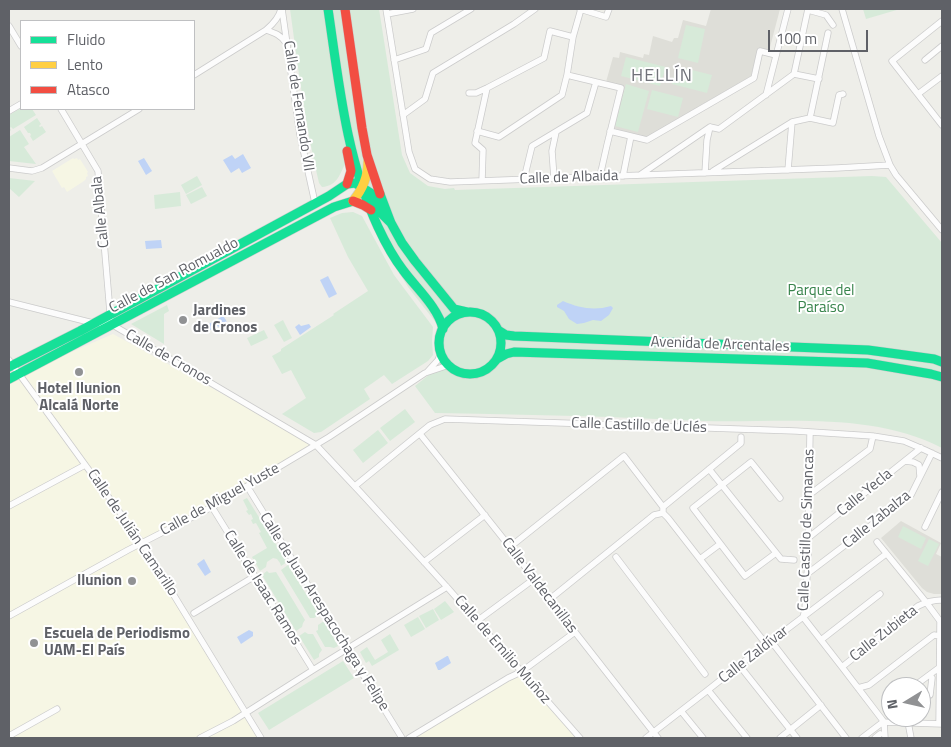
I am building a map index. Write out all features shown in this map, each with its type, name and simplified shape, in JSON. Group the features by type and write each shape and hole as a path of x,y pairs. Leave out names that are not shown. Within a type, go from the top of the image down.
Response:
{"main road":[{"path":"328,9 353,159 371,210 390,250 416,288 438,315 443,329"},
{"path":"345,9 368,166 363,187 353,201 371,210"},
{"path":"344,114 342,127 351,171 347,184 354,183 374,195 381,212 391,223"},
{"path":"367,156 391,223 415,261 454,309 472,312 488,317 498,330 501,337 501,345 497,360 487,369 474,374 461,372 449,365 441,353 440,341 446,324 455,316 467,312"},
{"name":"Calle de San Romualdo","path":"10,364 80,331 336,192 347,184"},
{"name":"Calle de San Romualdo","path":"9,379 334,206 353,201"},
{"name":"Avenida de Arcentales","path":"498,330 506,335 514,336 868,350 934,359 942,362"},
{"name":"Avenida de Arcentales","path":"497,360 506,354 514,352 858,362 942,377"}],"street":[{"path":"195,74 266,30 275,22 282,9"},
{"name":"Calle de Fernando VII","path":"282,9 300,135 315,203"},
{"path":"387,11 413,9"},
{"path":"394,60 426,49 431,33 471,9"},
{"path":"403,115 425,100 433,73 514,24 535,9"},
{"path":"477,131 499,137 562,95 580,9 606,17 609,9"},
{"path":"766,95 788,9"},
{"path":"639,175 710,127 719,129 794,74 808,9 826,15 833,25"},
{"path":"842,9 879,136 890,165 896,175 942,230"},
{"name":"Calle de Albaida","path":"387,11 409,152 415,169 430,179 450,182 890,165"},
{"path":"942,21 892,61 942,125"},
{"path":"9,26 20,44"},
{"path":"266,30 277,33 288,47"},
{"path":"469,93 476,93 487,88 544,58 550,31 573,37"},
{"path":"810,118 828,33"},
{"path":"925,60 942,46"},
{"path":"610,131 646,140 754,78 760,51 776,55"},
{"path":"794,74 819,79"},
{"path":"567,75 621,88 600,176"},
{"path":"918,94 942,76"},
{"path":"524,179 532,146 588,114 596,82"},
{"path":"482,181 483,150 474,142 487,88"},
{"path":"710,127 707,140 708,172 792,122 810,118 833,123 839,96 843,94"},
{"path":"9,111 20,105"},
{"name":"Calle Albala","path":"62,110 98,171 111,324"},
{"path":"9,168 32,171 42,168 137,110"},
{"path":"788,170 792,122"},
{"path":"554,178 552,151 556,132"},
{"path":"623,176 631,136"},
{"name":"Calle de Cronos","path":"9,302 93,323 111,324 316,445"},
{"name":"Calle de Miguel Yuste","path":"426,374 438,360 441,353"},
{"name":"Calle de Julián Camarillo","path":"10,364 142,543 261,738"},
{"name":"Calle de Miguel Yuste","path":"9,616 212,507 316,445 426,374 449,365"},
{"name":"Calle Castillo de Uclés","path":"355,486 430,425 445,420 810,432 874,436 904,441 942,458"},
{"name":"Calle Castillo de Simancas","path":"810,432 807,574 803,617 881,718"},
{"name":"Calle Valdecanillas","path":"420,434 510,546 658,738"},
{"path":"809,495 870,448 874,436"},
{"path":"550,599 654,515 663,510 741,443 741,437"},
{"name":"Calle de Emilio Muñoz","path":"316,445 447,587 580,738"},
{"name":"Calle Yecla","path":"808,538 921,448"},
{"name":"Calle Zabalza","path":"807,574 911,496 932,453"},
{"name":"Calle Castillo de Uclés","path":"510,546 624,456 663,510"},
{"path":"905,461 919,465 921,476"},
{"path":"776,553 745,576 694,508 751,462 780,498"},
{"path":"9,506 85,465"},
{"path":"709,469 781,559 794,560"},
{"name":"Calle de Juan Arespacochaga y Felipe","path":"247,486 402,738"},
{"path":"925,527 942,492"},
{"name":"Calle de Isaac Ramos","path":"212,507 313,670"},
{"path":"663,510 700,559 846,738"},
{"path":"424,562 485,515"},
{"path":"878,542 940,622 940,724"},
{"path":"700,559 720,544"},
{"name":"Calle Zaldívar","path":"646,738 768,642 886,554"},
{"path":"616,557 705,674"},
{"path":"194,613 250,579"},
{"path":"477,621 534,579"},
{"path":"200,738 246,713 447,587"},
{"path":"821,640 880,594"},
{"path":"926,602 942,600"},
{"name":"Calle Zubieta","path":"842,666 918,606 926,602"},
{"path":"409,738 508,678 522,672 575,632"},
{"path":"858,688 869,685 934,635 940,636"},
{"path":"925,677 940,664"},
{"path":"739,665 797,738"},
{"path":"931,686 932,678"},
{"path":"708,690 747,738"},
{"path":"780,738 821,705"},
{"path":"9,736 58,709"},
{"path":"681,712 703,738"},
{"path":"862,738 881,724"}],"shaded area":[{"path":"711,9 780,9 769,51 758,48 751,76 647,137 613,128 624,87 606,82 613,57 619,58 620,52 643,58 644,54 649,55 653,36 672,42 674,38 678,38 683,20 706,26"},
{"path":"73,158 80,159 88,172 88,176 84,181 67,192 64,187 62,188 52,171"},
{"path":"113,334 316,445 212,507 142,543 261,738 9,738 9,379"},
{"path":"901,521 941,543 936,554 942,557 942,594 927,592 922,588 881,538"},
{"path":"521,672 580,738 409,738"}],"green space":[{"name":"Parque del Paraíso","path":"290,9 379,9 402,155 410,173 428,186 445,189 454,188 455,190 886,177 942,243 942,448 915,436 886,428 826,421 704,421 587,416 435,413 415,386 440,366 437,324 408,287 385,250 360,199 346,162 335,182 322,187 319,183 306,118"},
{"path":"863,9 900,9 866,19"},
{"path":"686,25 705,29 698,63 678,58"},
{"path":"626,57 666,67 660,86 621,76"},
{"path":"676,66 712,75 707,93 672,84"},
{"path":"626,84 649,91 638,132 615,126"},
{"path":"652,90 683,98 678,117 647,109"},
{"path":"20,109 33,110 36,115 13,129 11,127 9,132 9,115"},
{"path":"37,118 41,124 39,126 42,126 46,132 33,141 30,133 24,127"},
{"path":"20,130 29,144 24,147 36,164 9,161 9,137"},
{"path":"197,176 202,185 186,194 181,185"},
{"path":"9,178 35,181 19,197 9,188"},
{"path":"202,187 207,196 191,204 186,195"},
{"path":"180,192 181,206 155,209 154,195"},
{"path":"353,212 362,216 394,275 433,327 433,355 428,361 392,384 384,375 364,389 370,399 321,432 314,433 282,414 306,398 291,370 282,374 272,356 368,291 348,257 330,218 342,213"},
{"path":"167,305 169,311 164,314 164,344 131,324"},
{"path":"283,320 292,338 284,342 274,325"},
{"path":"264,330 268,338 251,346 247,338"},
{"path":"405,409 415,422 390,441 380,428"},
{"path":"378,430 388,443 363,463 353,450"},
{"path":"247,498 287,562 281,566 277,559 273,558 260,571 252,557 267,548 256,523 253,524 251,520 253,519 251,514 249,515 246,511 248,510 243,500"},
{"path":"903,526 926,538 921,549 898,537"},
{"path":"929,539 939,544 928,566 918,561"},
{"path":"288,565 319,615 314,618 310,618 281,570"},
{"path":"267,571 269,573 276,572 305,620 302,627 296,631 262,575"},
{"path":"445,601 454,612 441,620 434,609"},
{"path":"433,609 439,620 426,628 419,616"},
{"path":"418,617 425,629 411,637 404,625"},
{"path":"324,621 338,646 334,648 325,647 316,631 318,630 318,625"},
{"path":"305,632 313,634 322,650 319,657 314,660 299,636"},
{"path":"390,634 399,650 372,666 369,661 366,663 360,652 367,647 375,660 388,652 381,640"},
{"path":"343,661 354,678 269,730 258,713"}],"water":[{"path":"243,154 251,168 242,173 239,168 231,173 223,160 232,155 235,159"},
{"path":"144,158 152,171 146,175 138,161"},
{"path":"161,240 162,248 146,249 145,241"},
{"path":"328,276 337,294 329,298 320,280"},
{"path":"563,301 587,308 611,306 613,308 609,315 601,321 593,320 577,324 557,307"},
{"path":"223,316 227,324 210,330 207,325"},
{"path":"299,324 301,326 309,324 311,327 300,335 295,327"},
{"path":"204,559 211,572 205,576 197,564"},
{"path":"249,630 253,632 253,636 241,644 237,637"},
{"path":"447,656 451,663 438,670 435,663"}],"traffic: fast":[{"path":"328,9 345,120 358,174 367,201 386,244 403,270 432,305 443,329"},
{"path":"347,184 355,183 374,195 381,213 391,223"},
{"path":"9,367 80,331 329,196 347,184"},
{"path":"380,194 391,223 415,261 454,309 467,312"},
{"path":"9,379 334,207 353,201"},
{"path":"470,312 482,314 492,321 499,331 501,343 499,355 492,365 482,372 470,374 458,372 448,365 441,355 439,343 441,331 448,321 458,314 470,312"},
{"path":"498,330 506,335 514,336 868,350 934,359 942,362"},
{"path":"497,359 514,352 867,363 942,377"}],"traffic: slow":[{"path":"353,201 360,192 364,182 368,161"}],"traffic: jam":[{"path":"345,9 367,155 380,194"},
{"path":"347,151 351,171 347,184"},
{"path":"353,201 371,210"}],"place":[{"name":"Jardines de Cronos","path":"183,320"},
{"name":"Hotel Ilunion Alcalá Norte","path":"79,372"},
{"name":"Ilunion","path":"132,581"},
{"name":"Escuela de Periodismo UAM-El País","path":"34,643"}],"district":[{"name":"HELLÍN","path":"662,77"}]}
